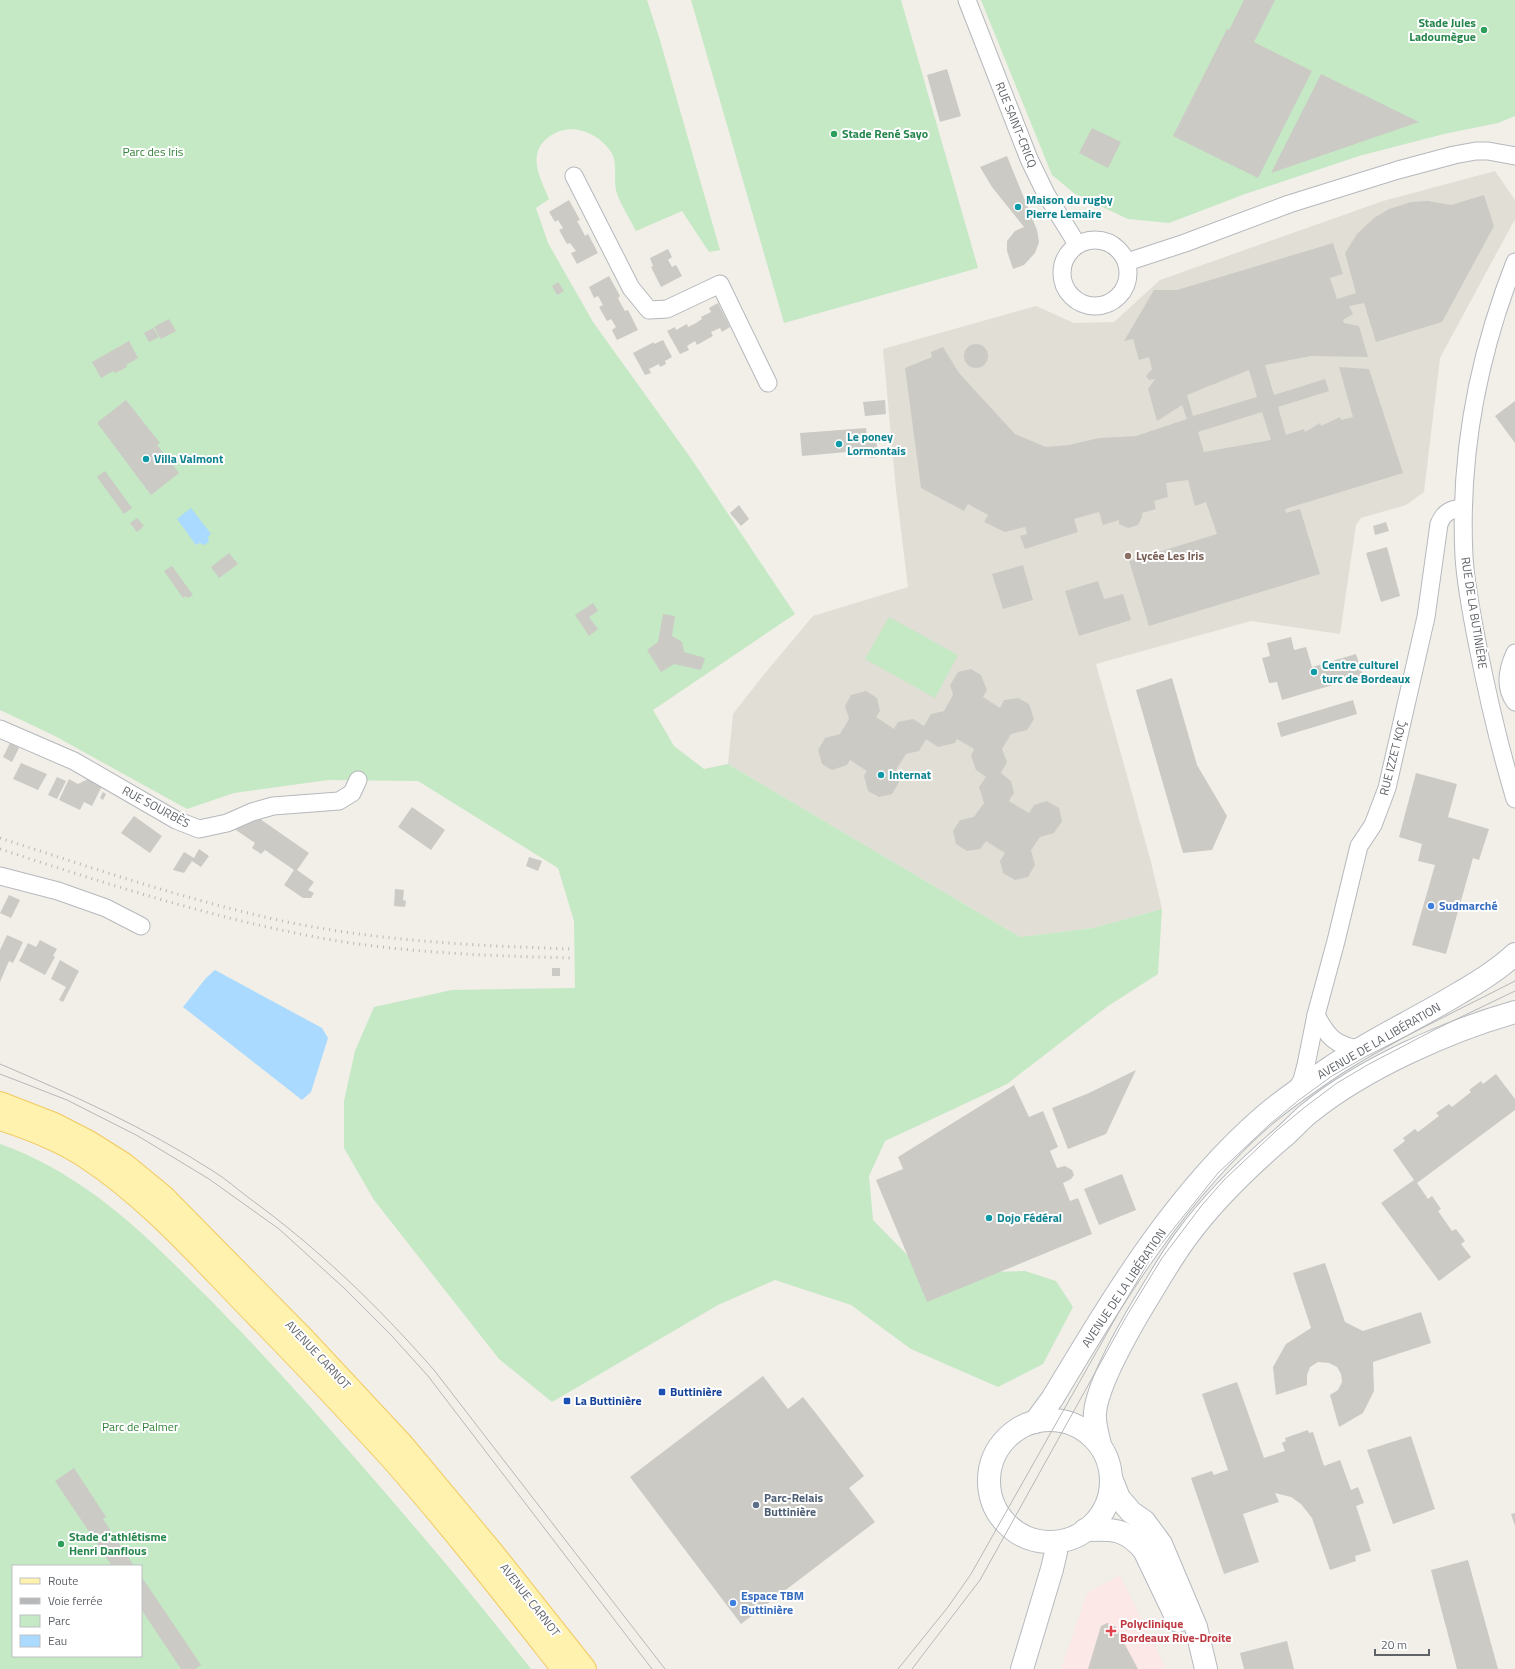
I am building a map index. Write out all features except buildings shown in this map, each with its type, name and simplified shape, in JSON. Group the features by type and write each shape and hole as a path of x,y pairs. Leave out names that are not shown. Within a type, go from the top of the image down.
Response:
{"main road":[{"name":"AVENUE CARNOT","path":"0,1103 54,1124 90,1142 124,1164 163,1196 304,1339 402,1444 493,1553 585,1669"},
{"name":"AVENUE CARNOT","path":"0,1119 49,1138 82,1155 114,1177 153,1210 292,1352 392,1460 481,1566 563,1669"}],"street":[{"name":"RUE SAINT-CRICQ","path":"967,0 1029,159 1046,194 1077,244"},
{"path":"1127,262 1185,243 1289,204 1398,170 1454,155 1476,151 1488,151 1515,156"},
{"path":"574,176 631,288 649,310 667,309 720,284 768,383"},
{"path":"1096,239 1106,241 1115,246 1122,253 1127,262 1127,283 1122,292 1116,299 1099,306 1081,302 1073,297 1067,290 1063,281 1062,271 1067,256 1077,244 1086,240 1096,239"},
{"name":"RUE DE LA BUTINIÈRE","path":"1515,262 1490,333 1477,388 1468,440 1463,508 1464,559 1470,606 1486,688 1503,758 1515,799"},
{"name":"RUE IZZET KOÇ","path":"1295,1092 1302,1080 1306,1065 1316,1015 1359,846 1373,825 1387,788 1426,617 1439,524 1442,516 1447,512 1453,509 1463,508"},
{"path":"1515,653 1509,667 1508,683 1515,702"},
{"name":"RUE SOURBÈS","path":"0,729 74,761 176,820 199,829 227,823 252,812 273,806 339,801 352,793 358,780"},
{"path":"0,876 58,890 106,908 140,926"},
{"name":"AVENUE DE LA LIBÉRATION","path":"1035,1422 1052,1399 1147,1248 1188,1194 1235,1144 1265,1116 1295,1092 1360,1049 1476,983 1515,954"},
{"name":"AVENUE DE LA LIBÉRATION","path":"1100,1445 1095,1415 1096,1406 1103,1386 1134,1322 1169,1262 1187,1237 1230,1185 1310,1113 1342,1090 1401,1057 1441,1038 1494,1018 1515,1012"},
{"path":"1316,1015 1325,1032 1331,1039 1339,1044 1360,1049"},
{"path":"1112,1478 1109,1498 1100,1516 1076,1536 1056,1542 1032,1538 1020,1534 1009,1525 997,1510 992,1499 989,1484 989,1470 994,1456 1001,1444 1021,1427 1035,1422 1057,1421 1071,1424 1088,1433 1100,1445 1108,1460 1119,1498 1131,1512 1144,1521 1161,1544 1196,1627 1206,1669"},
{"path":"1085,1530 1112,1530 1128,1534 1144,1550 1184,1632 1206,1669"},
{"path":"1022,1669 1052,1569 1056,1552 1056,1542"}],"shaded area":[{"name":"Lycée Les Iris","path":"1495,171 1515,200 1515,219 1440,358 1424,492 1406,505 1361,518 1356,525 1340,634 1251,621 1096,664 1151,862 1162,909 1093,928 1020,937 728,764 733,714 813,616 908,587 896,490 883,349 1036,306 1074,323 1114,322 1160,280 1383,201"},
{"name":"Polyclinique Bordeaux Rive-Droite","path":"1120,1575 1166,1669 1061,1669 1087,1593"}],"green space":[{"name":"Parc des Iris","path":"0,0 647,0 720,250 709,252 682,211 636,231 617,194 615,185 615,164 612,154 597,137 582,130 574,129 558,132 548,138 540,147 536,160 537,166 549,199 536,208 548,243 593,322 690,457 795,614 653,710 674,746 704,769 728,764 1020,937 1093,928 1162,909 1158,974 1108,1006 1007,1084 885,1141 869,1176 873,1220 926,1274 1025,1271 1056,1281 1073,1307 1043,1364 998,1387 911,1349 851,1305 775,1280 718,1305 552,1402 499,1359 374,1200 344,1148 344,1101 355,1051 374,1007 452,990 575,988 574,921 558,868 418,781 328,780 234,793 187,809 53,735 0,710"},
{"name":"Stade René Sayo","path":"691,0 901,0 978,268 784,323"},
{"path":"981,0 1515,0 1515,116 1498,123 1444,134 1359,156 1245,194 1169,223 1128,219 1075,194 1052,175"},
{"path":"889,617 958,655 935,698 865,659"},
{"name":"Parc de Palmer","path":"0,1144 28,1155 80,1184 127,1220 171,1261 249,1340 333,1433 448,1567 531,1669 0,1669"}],"water":[{"path":"191,508 211,534 208,537 209,541 205,545 199,543 196,545 177,519"},
{"path":"215,970 322,1028 328,1038 311,1092 302,1100 183,1007 206,978"}],"tram line":[{"path":"898,1669 948,1607 971,1574 1154,1253 1218,1173 1270,1124 1299,1100 1332,1076 1365,1057 1515,981"},
{"path":"912,1669 980,1580 1126,1317 1162,1258 1202,1205 1224,1180 1276,1131 1337,1083 1369,1064 1436,1029 1515,991"},
{"path":"0,1064 109,1113 188,1155 213,1171 275,1217 323,1258 369,1300 434,1370 665,1669"},
{"path":"0,1074 67,1100 138,1136 209,1179 279,1229 344,1288 391,1335 428,1376 652,1669"}],"railway":[{"path":"0,838 107,873 251,914 287,922 358,934 429,942 573,949"},
{"path":"0,849 162,900 285,931 326,939 418,951 573,958"}],"place":[{"name":"Stade Jules Ladoumègue","path":"1484,30"},
{"name":"Stade René Sayo","path":"834,134"},
{"name":"Maison du rugby Pierre Lemaire","path":"1018,207"},
{"name":"Le poney Lormontais","path":"839,444"},
{"name":"Villa Valmont","path":"146,459"},
{"name":"Lycée Les Iris","path":"1128,556"},
{"name":"Centre culturel turc de Bordeaux","path":"1314,672"},
{"name":"Internat","path":"881,775"},
{"name":"Sudmarché","path":"1431,906"},
{"name":"Dojo Fédéral","path":"989,1218"},
{"name":"Buttinière","path":"662,1392"},
{"name":"La Buttinière","path":"567,1401"},
{"name":"Parc-Relais Buttinière","path":"756,1505"},
{"name":"Stade d'athlétisme Henri Danflous","path":"61,1544"},
{"name":"Espace TBM Buttinière","path":"733,1603"},
{"name":"Polyclinique Bordeaux Rive-Droite","path":"1111,1631"}]}
